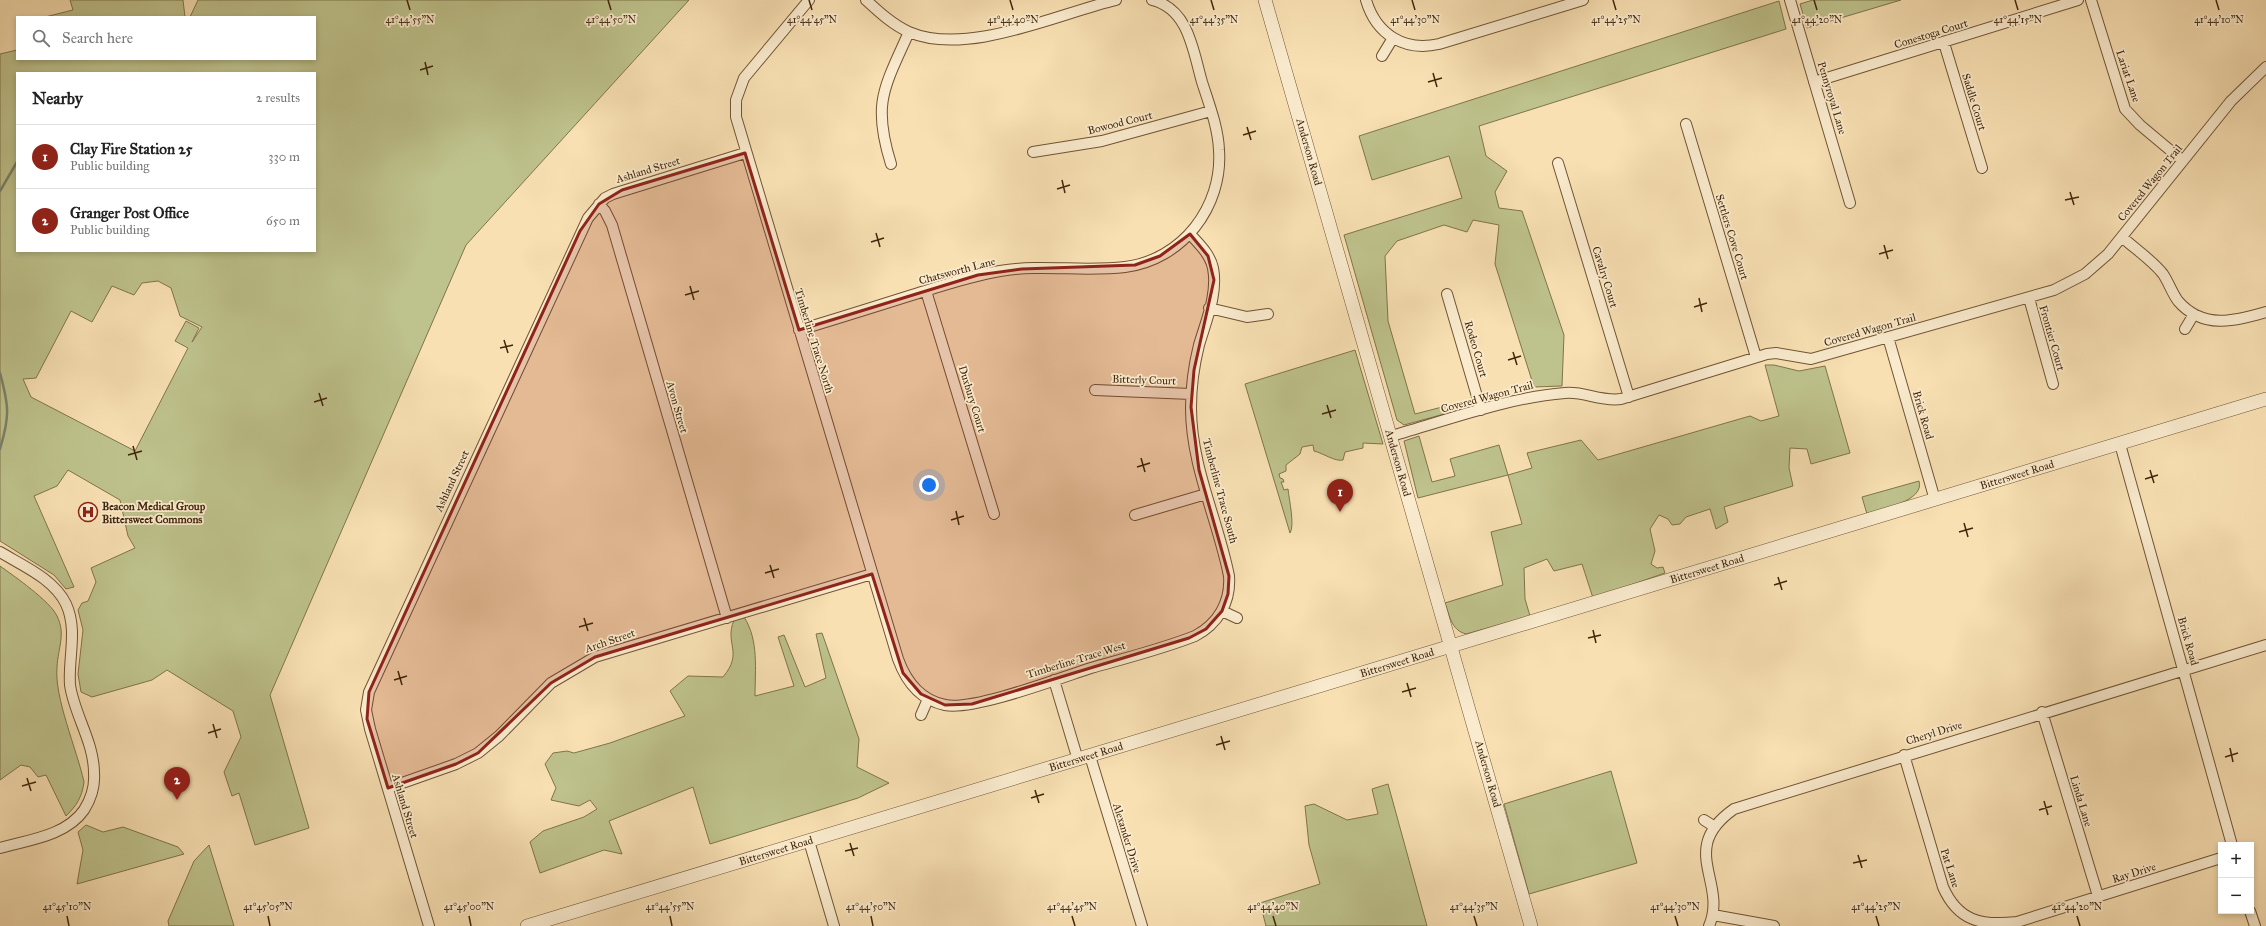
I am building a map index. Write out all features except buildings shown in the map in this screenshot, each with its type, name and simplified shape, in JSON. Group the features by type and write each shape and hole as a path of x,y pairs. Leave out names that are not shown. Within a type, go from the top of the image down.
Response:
{"street":[{"name":"Timberline Trace North","path":"809,0 741,83 735,110 745,153 903,673 913,687 928,699"},
{"path":"866,0 888,19 909,32 938,40 971,40 1116,0"},
{"path":"1152,0 1163,2 1173,11 1185,26 1211,111 1219,151 1217,182 1210,205 1190,234"},
{"name":"Anderson Road","path":"1266,0 1531,926"},
{"path":"1366,0 1375,22 1391,37 1409,45 1434,46 1583,0"},
{"name":"Pennyroyal Lane","path":"1790,0 1850,203"},
{"name":"Conestoga Court","path":"1814,82 1944,43 2078,0"},
{"name":"Lariat Lane","path":"2091,0 2125,109 2140,125 2183,161"},
{"path":"891,164 881,124 882,103 887,80 909,32"},
{"path":"1382,56 1391,37"},
{"name":"Saddle Court","path":"1944,43 1982,168"},
{"name":"Covered Wagon Trail","path":"1391,436 1524,398 1567,393 1584,394 1607,400 1629,397 1756,357 1776,353 1811,359 2054,290 2085,274 2108,254 2231,101 2266,67"},
{"name":"Bowood Court","path":"1033,152 1102,141 1211,111"},
{"name":"Settlers Cove Court","path":"1686,124 1756,357"},
{"name":"Ashland Street","path":"429,926 367,719 366,700 369,692 580,231 605,198 622,190 745,153"},
{"name":"Cavalry Court","path":"1558,163 1629,397"},
{"name":"Avon Street","path":"599,204 605,211 612,225 727,618"},
{"name":"Chatsworth Lane","path":"799,330 978,275 1001,271 1036,268 1116,268 1135,265 1166,252 1190,234"},
{"name":"Timberline Trace South","path":"1190,234 1205,250 1213,268 1214,287 1197,355 1191,394 1192,434 1199,470 1229,576 1228,594 1222,611"},
{"path":"2122,237 2157,267 2178,300 2194,314 2210,320 2225,322 2266,312"},
{"name":"Duxbury Court","path":"926,291 994,514"},
{"name":"Rodeo Court","path":"1447,294 1481,410"},
{"name":"Frontier Court","path":"2029,298 2053,384"},
{"path":"1209,308 1247,317 1268,314"},
{"path":"2185,329 2194,314"},
{"name":"Brick Road","path":"1888,337 1935,500"},
{"name":"Bitterly Court","path":"1096,390 1191,394"},
{"name":"Bittersweet Road","path":"527,926 2266,399"},
{"name":"Brick Road","path":"2120,444 2231,842"},
{"path":"1135,514 1206,494"},
{"path":"0,552 55,588 66,604 71,621 72,636 69,662 71,687 94,771 92,792 86,806 76,819 58,831 0,848"},
{"name":"Arch Street","path":"388,788 456,764 478,752 499,736 551,683 583,662 631,646 872,574"},
{"path":"1222,611 1237,618"},
{"name":"Timberline Trace West","path":"928,699 945,705 964,706 1054,680 1196,636 1214,622 1222,611"},
{"name":"Cheryl Drive","path":"1709,926 1713,915 1712,891 1705,861 1708,842 1715,827 1726,815 1743,804 2266,645"},
{"name":"Alexander Drive","path":"1054,680 1084,758 1142,926"},
{"path":"921,715 928,699"},
{"name":"Linda Lane","path":"2042,712 2098,896"},
{"name":"Pat Lane","path":"1904,755 1942,887 1947,897 1959,911 1979,922 1998,925 2017,922 2054,910"},
{"path":"1704,820 1715,827"},
{"path":"809,841 834,926"},
{"name":"Ray Drive","path":"2054,910 2218,859"},
{"path":"2251,914 2255,926"},
{"path":"1713,915 1774,926"}],"highlighted area":[{"path":"745,153 799,330 978,275 1022,269 1135,265 1160,256 1190,234 1208,256 1214,280 1194,370 1191,407 1199,470 1229,576 1228,594 1222,611 1206,629 1189,638 972,704 945,705 921,694 903,673 872,574 595,657 551,683 478,753 456,764 388,788 367,719 369,692 580,231 599,204 622,190"}],"green space":[{"path":"70,0 183,0 185,16 49,16 73,10"},
{"path":"198,0 689,0 466,245 270,695 309,828 255,845 239,793 232,796 224,772 241,737 233,711 167,670 152,680 92,697 81,692 78,674 83,630 78,610 82,603 88,601 96,582 91,568 135,548 128,536 120,500 68,470 57,486 34,496 74,587 66,589 54,575 0,541 0,54 16,50 16,60 316,60 316,16 190,16","holes":["158,281 171,288 180,316 202,327 192,342 199,328 186,321 175,341 188,348 135,451 31,397 23,379 36,378 71,311 92,322 112,286 134,295 142,283"]},
{"path":"1813,0 1901,0 1807,28 1800,4"},
{"path":"1779,1 1786,29 1479,126 1486,156 1507,171 1495,192 1499,208 1522,211 1564,335 1562,386 1534,387 1495,264 1499,225 1473,220 1467,232 1444,225 1397,241 1385,256 1388,321 1415,414 1446,406 1448,413 1404,425 1397,420 1344,235 1462,198 1449,156 1372,180 1359,136"},
{"path":"1355,350 1383,444 1363,443 1363,448 1345,452 1343,460 1333,459 1314,451 1313,445 1302,447 1300,454 1286,465 1286,471 1279,474 1280,478 1283,479 1284,482 1281,482 1284,490 1288,489 1292,519 1290,533 1245,384"},
{"path":"1765,365 1774,365 1799,371 1825,366 1850,453 1811,464 1807,449 1790,448 1789,468 1793,486 1724,507 1728,522 1716,529 1710,509 1686,517 1680,524 1672,525 1668,519 1659,515 1650,529 1655,551 1651,564 1657,568 1663,567 1665,573 1593,598 1582,564 1554,571 1547,559 1524,568 1525,599 1530,616 1466,634 1454,626 1445,603 1503,585 1491,532 1522,524 1508,475 1532,468 1527,453 1581,440 1598,460 1750,416 1761,421 1779,416"},
{"path":"1419,436 1432,482 1455,476 1450,459 1499,445 1508,475 1418,498 1404,441"},
{"path":"1919,481 1919,488 1916,494 1909,499 1892,507 1867,514 1862,497"},
{"path":"0,566 47,603 57,616 60,623 61,641 57,667 59,693 84,782 82,792 78,800 66,816 46,775 38,777 30,767 21,765 0,780"},
{"path":"744,617 749,626 754,645 755,696 794,686 778,637 784,635 805,687 826,678 816,634 822,633 859,739 857,767 889,783 858,798 710,844 693,787 609,821 622,854 604,850 540,873 530,842 543,831 584,817 597,809 590,800 579,806 551,800 556,788 545,764 553,753 567,751 574,753 610,743 685,716 670,691 688,676 723,677 732,661 733,654 731,636 734,620"},
{"path":"1611,771 1637,863 1529,894 1504,804"},
{"path":"1388,784 1427,926 1266,926 1260,903 1320,884 1309,845 1305,806 1314,804 1347,820 1378,814 1372,789"},
{"path":"86,825 103,832 123,827 178,847 184,854 77,884 83,850 78,832"},
{"path":"209,845 234,926 169,926 168,921 194,861"}],"waterway":[{"path":"0,191 16,164"},
{"path":"0,373 7,403 7,419 0,449"}],"place":[{"name":"Beacon Medical Group Bittersweet Commons","path":"88,512"},
{"name":"Clay Fire Station 25","path":"1340,512"},
{"name":"Granger Post Office","path":"177,800"}]}
